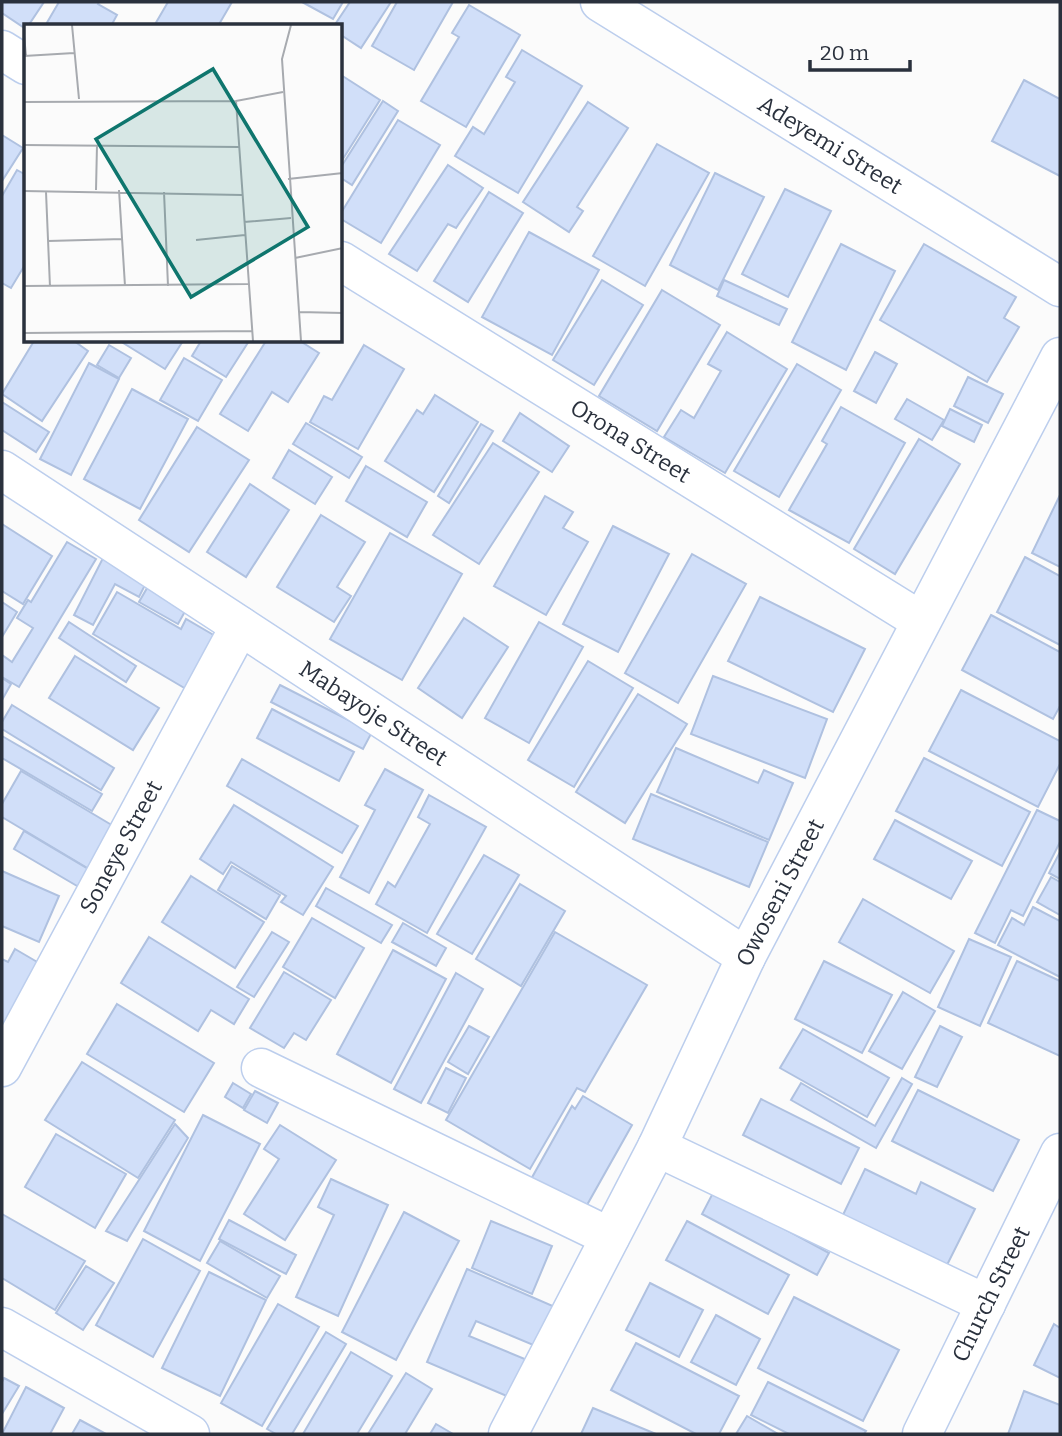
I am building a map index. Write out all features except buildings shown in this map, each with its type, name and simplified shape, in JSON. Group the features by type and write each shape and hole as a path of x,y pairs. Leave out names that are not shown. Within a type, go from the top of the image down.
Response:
{"street":[{"name":"Adeyemi Street","path":"600,2 1060,287"},
{"path":"2,50 24,64"},
{"name":"Orona Street","path":"343,262 921,621"},
{"name":"Owoseni Street","path":"508,1434 657,1147 746,957 1060,357"},
{"name":"Mabayoje Street","path":"2,470 746,957"},
{"name":"Soneye Street","path":"2,1067 240,626"},
{"path":"261,1068 610,1237"},
{"path":"657,1147 986,1304"},
{"name":"Church Street","path":"922,1434 1060,1153"},
{"path":"2,1327 191,1434"}]}
